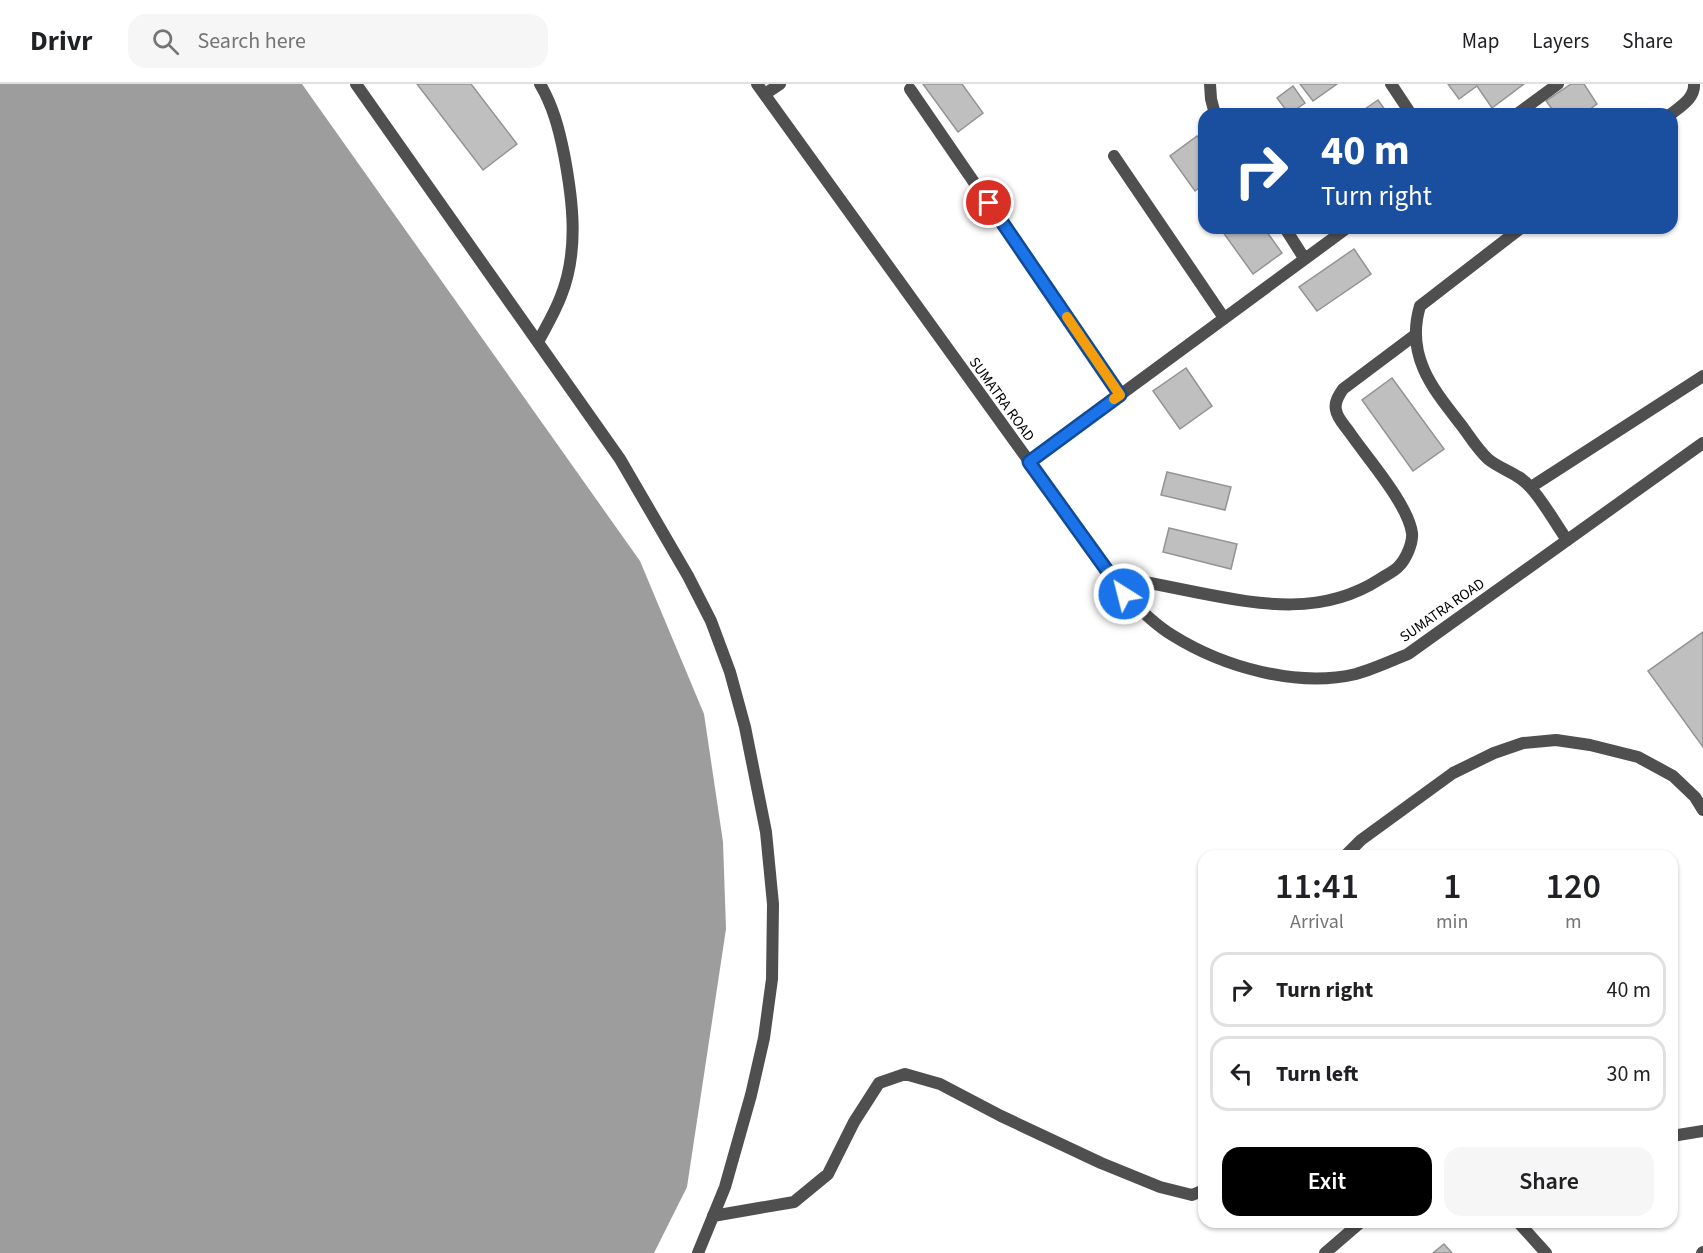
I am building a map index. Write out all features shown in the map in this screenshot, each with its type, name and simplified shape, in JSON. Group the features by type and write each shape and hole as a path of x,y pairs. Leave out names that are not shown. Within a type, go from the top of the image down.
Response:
{"street":[{"path":"356,84 620,459 688,576 711,621 730,672 745,727 766,832 773,904 772,979 764,1038 751,1095 725,1187 698,1253"},
{"path":"538,342 561,296 572,246 573,211 559,129 549,98 540,84"},
{"name":"SUMATRA ROAD","path":"757,84 1124,594 1148,618 1172,635 1202,651 1263,673 1290,677 1322,678 1355,674 1381,666 1408,654 1703,443"},
{"path":"765,94 780,84"},
{"path":"1210,84 1213,108"},
{"path":"1391,84 1407,108"},
{"path":"1524,108 1558,84"},
{"path":"1678,109 1686,103 1695,90 1694,84"},
{"path":"910,89 1120,395"},
{"path":"1114,156 1224,318"},
{"path":"1289,234 1304,258"},
{"path":"1029,462 1338,234"},
{"path":"1513,234 1420,306 1415,335 1419,356 1433,390 1486,458 1520,477 1531,487 1567,540"},
{"path":"1110,575 1246,602 1286,606 1340,598 1363,590 1399,566 1409,548 1412,535 1409,521 1399,501 1340,420 1336,409 1337,396 1343,389 1415,335"},
{"path":"1531,487 1703,376"},
{"path":"1351,850 1361,840 1453,773 1494,753 1523,743 1556,740 1590,745 1638,757 1673,776 1695,797 1703,810"},
{"path":"713,1216 794,1202 828,1174 854,1122 879,1083 904,1074 940,1084 1001,1116 1101,1163 1160,1187 1192,1195 1198,1192"},
{"path":"1678,1135 1703,1131"},
{"path":"1325,1253 1354,1228"},
{"path":"1523,1228 1546,1253"}],"shaded area":[{"path":"0,84 302,84 640,561 704,714 723,842 726,929 687,1187 654,1253 0,1253"}],"building":[{"path":"417,84 471,84 517,144 483,170"},
{"path":"923,84 962,84 983,113 958,132"},
{"path":"1300,84 1337,84 1313,101"},
{"path":"1448,84 1524,84 1492,108 1477,86 1459,99"},
{"path":"1571,84 1584,84 1597,104 1591,108 1551,108 1546,101"},
{"path":"1293,86 1305,103 1298,108 1284,108 1277,98"},
{"path":"1378,100 1384,108 1366,108"},
{"path":"1197,136 1198,189 1195,191 1170,156"},
{"path":"1224,234 1268,234 1282,253 1253,274"},
{"path":"1354,249 1371,274 1317,311 1299,287"},
{"path":"1186,368 1212,406 1180,429 1153,391"},
{"path":"1392,378 1444,449 1413,471 1362,400"},
{"path":"1167,472 1231,487 1225,510 1161,495"},
{"path":"1169,528 1237,544 1231,569 1163,552"},
{"path":"1703,632 1703,747 1648,671"},
{"path":"1444,1244 1452,1253 1433,1253"}],"slow traffic":[{"path":"1067,317 1120,395 1114,399"}],"route":[{"path":"989,203 1120,395 1029,462 1124,594"}]}
